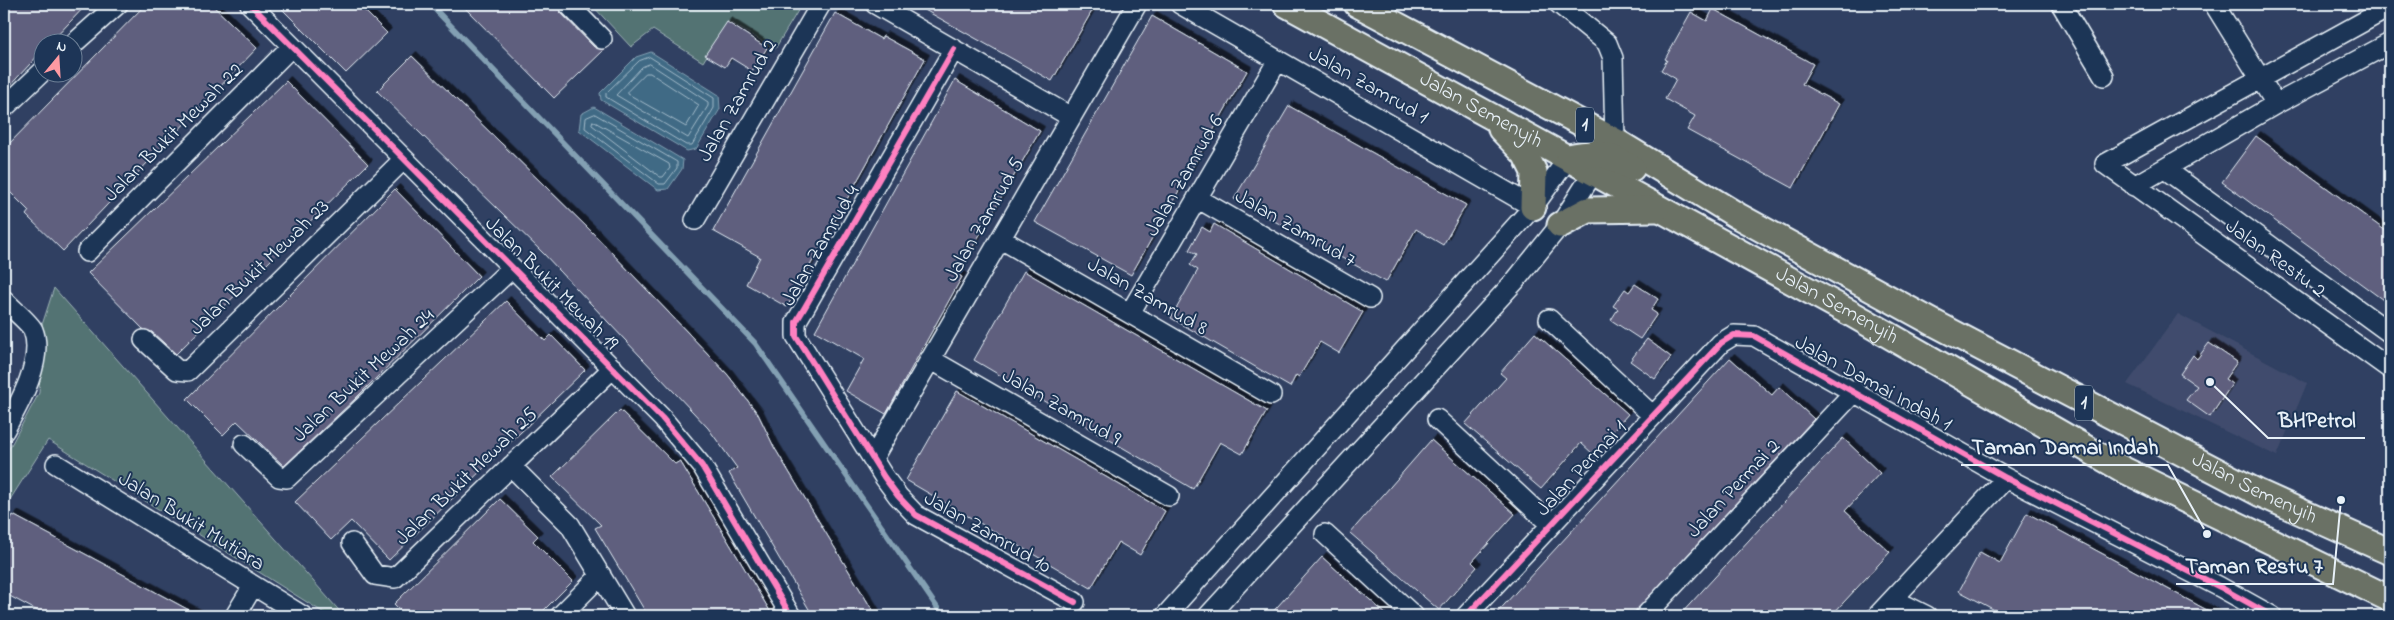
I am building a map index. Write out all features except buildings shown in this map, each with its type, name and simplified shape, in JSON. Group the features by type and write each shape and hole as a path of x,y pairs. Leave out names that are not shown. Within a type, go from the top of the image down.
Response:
{"main road":[{"name":"Jalan Semenyih","path":"1286,4 1480,110 1583,161 1659,209 1852,314 2124,470 2390,599"},
{"name":"Jalan Semenyih","path":"1357,4 1385,10 1428,42 1615,140 1738,216 1942,328 2259,493 2390,552"},
{"path":"1428,42 1465,76 1552,122 1572,136 1583,161 1597,152 1610,155 1679,194 1738,216"},
{"path":"1480,110 1525,154 1534,172 1533,207"},
{"path":"1560,225 1588,210 1659,209"}],"street":[{"path":"82,36 118,4"},
{"name":"Jalan Bukit Mewah 19","path":"250,4 662,418 702,466 791,616"},
{"path":"568,4 602,39"},
{"name":"Jalan Zamrud 2","path":"695,220 821,4"},
{"path":"875,4 1071,117"},
{"name":"Jalan Zamrud 5","path":"873,458 1137,4"},
{"name":"Jalan Zamrud 1","path":"1180,4 1533,207"},
{"path":"1559,4 1607,43 1613,58 1615,140"},
{"path":"2061,4 2104,76"},
{"path":"2214,4 2276,104"},
{"path":"2260,78 2386,10"},
{"name":"Jalan Bukit Mewah 22","path":"87,252 292,46"},
{"path":"2134,186 2276,104 2388,48"},
{"name":"Jalan Zamrud 4","path":"873,458 796,336 796,322 954,49"},
{"name":"Jalan Zamrud 6","path":"1130,313 1278,60"},
{"name":"Jalan Restu 2","path":"2260,78 2104,164 2390,369"},
{"path":"4,108 32,81"},
{"name":"Jalan Bukit Mewah 23","path":"144,340 177,370 188,371 404,159"},
{"path":"1165,616 1533,207 1583,161"},
{"path":"1208,616 1515,281 1560,225 1583,161"},
{"name":"Jalan Restu 2","path":"2165,169 2390,333"},
{"name":"Jalan Zamrud 7","path":"1198,198 1370,298"},
{"name":"Jalan Zamrud 8","path":"1001,238 1272,395"},
{"name":"Jalan Bukit Mewah 24","path":"244,444 279,477 287,478 512,268"},
{"path":"4,300 33,330 35,350 28,387 4,431"},
{"path":"1549,320 1653,416"},
{"name":"Jalan Damai Indah 1","path":"1721,343 1734,335 1754,336 1855,391 2006,478 2220,587 2272,616"},
{"name":"Jalan Permai 1","path":"1466,616 1721,343"},
{"name":"Jalan Zamrud 9","path":"930,359 1169,496"},
{"name":"Jalan Bukit Mewah 25","path":"352,543 375,575 395,578 613,368"},
{"name":"Jalan Permai 2","path":"1645,616 1855,391"},
{"path":"1437,419 1551,525"},
{"name":"Jalan Zamrud 10","path":"873,458 898,496 916,515 1075,602"},
{"name":"Jalan Bukit Mutiara","path":"56,464 303,616"},
{"path":"511,466 570,525 625,616"},
{"path":"1877,616 2006,478"},
{"path":"1325,534 1414,616"},
{"path":"560,616 601,575"},
{"path":"235,616 253,586"},
{"path":"1893,599 1927,616"}],"shaded area":[{"path":"2178,314 2307,383 2277,456 2127,384"}],"green space":[{"path":"591,4 802,4 775,49 728,21 703,62 653,30 631,47"},
{"path":"54,288 344,616 329,616 48,440 4,509 4,458 39,393 42,325"}],"water":[{"path":"651,52 719,95 720,109 696,149 687,151 601,100 600,93 636,57"},
{"path":"594,107 683,160 682,169 668,189 658,190 579,130 581,114"}],"waterway":[{"path":"430,4 755,343 943,616"}],"cycle path":[{"path":"250,4 662,418 702,466 791,616"},
{"path":"954,49 796,322 796,336 884,477 898,496 916,515 1075,602"},
{"path":"1466,616 1721,343 1734,335 1754,336 2006,478 2220,587 2272,616"}],"place":[{"name":"BHPetrol","path":"2210,382"},
{"name":"Taman Restu 7","path":"2341,500"},
{"name":"Taman Damai Indah","path":"2207,534"}]}
